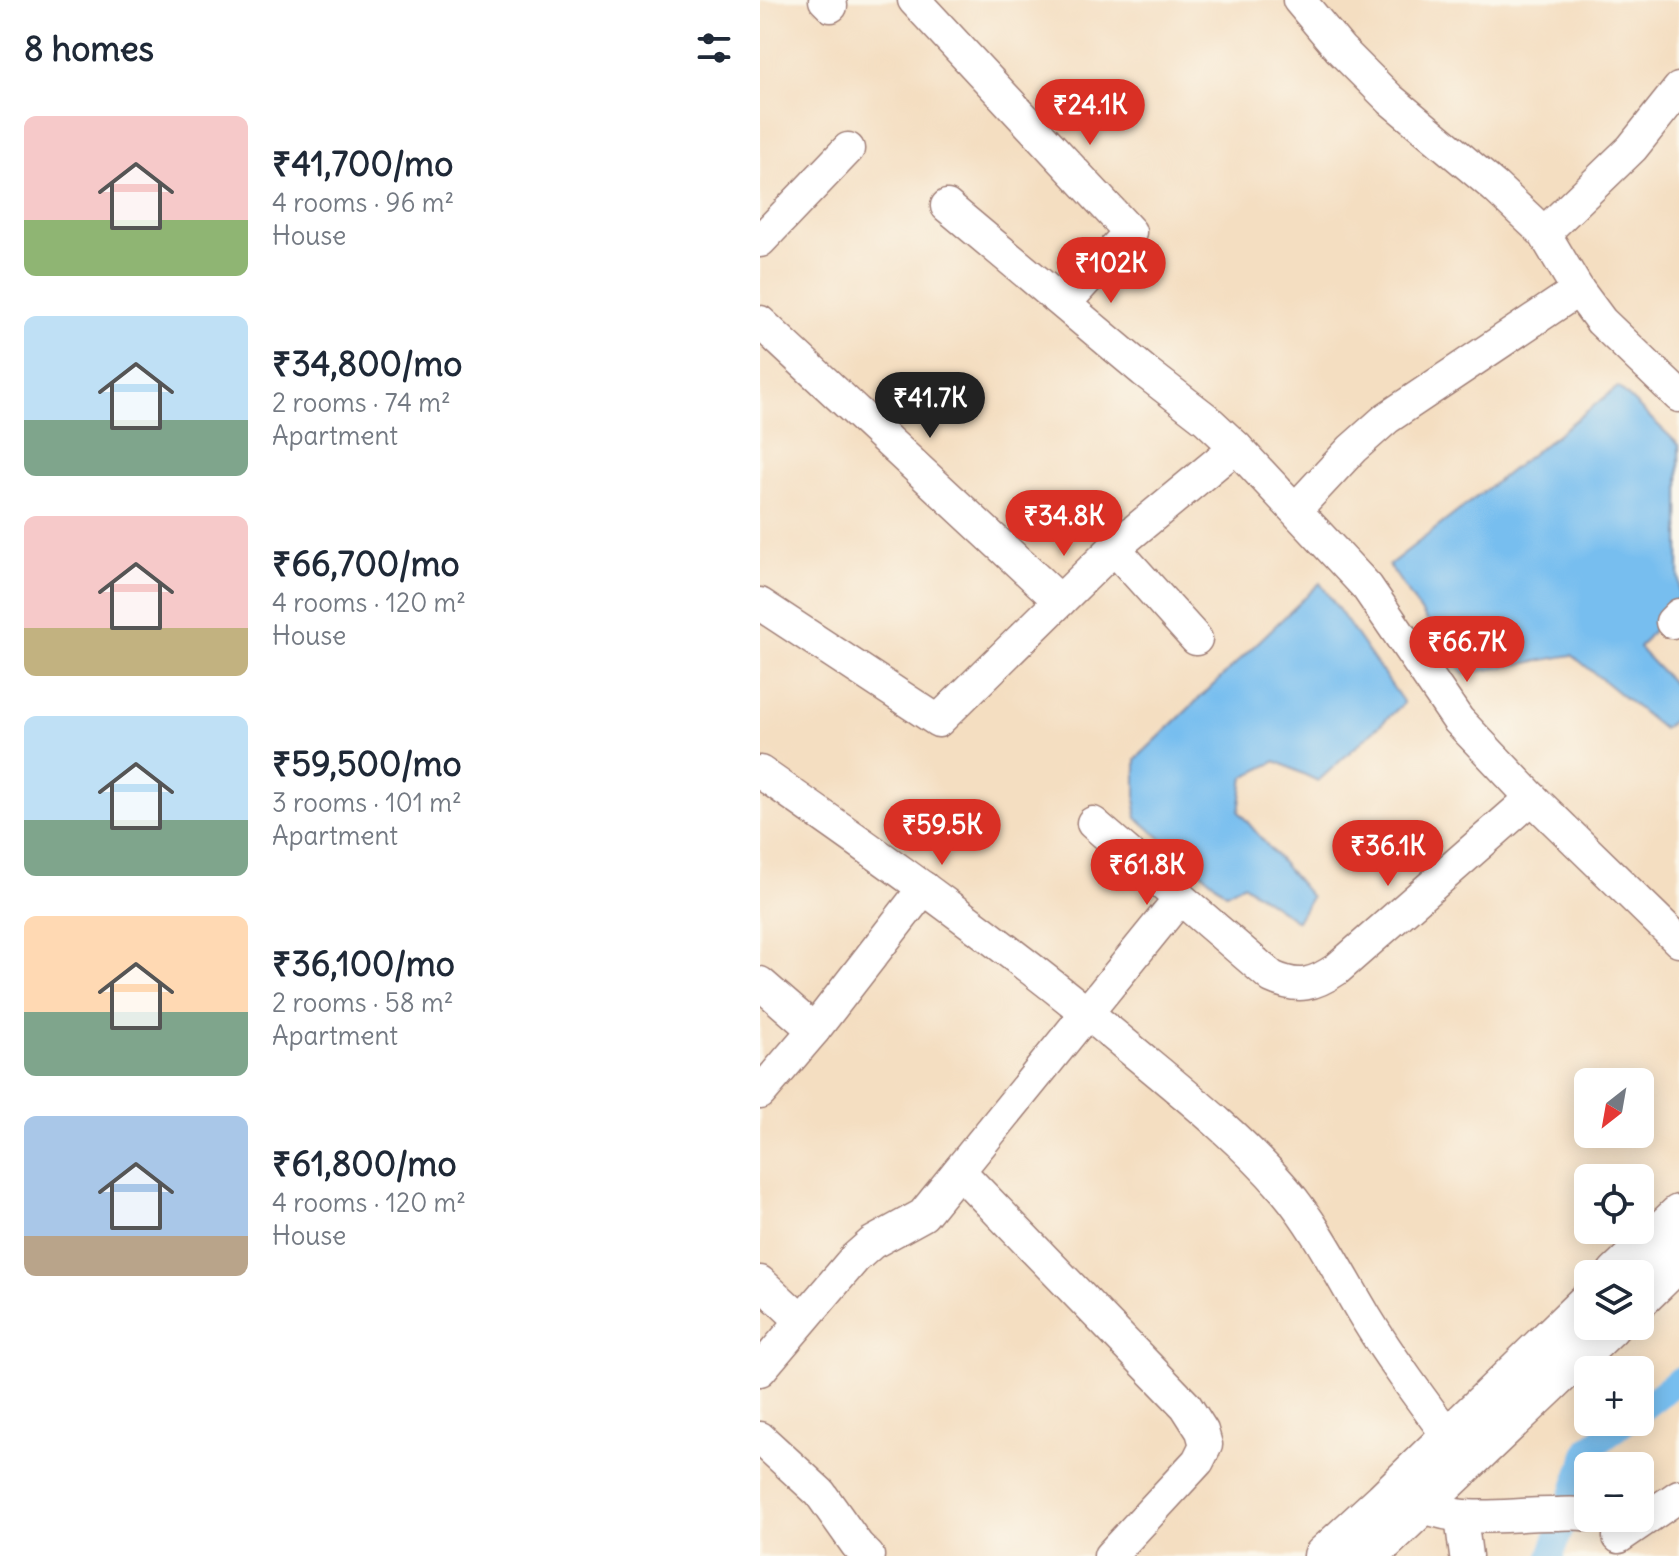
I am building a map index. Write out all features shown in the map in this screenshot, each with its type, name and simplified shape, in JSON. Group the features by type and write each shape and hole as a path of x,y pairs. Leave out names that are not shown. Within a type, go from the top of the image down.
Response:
{"main road":[{"path":"1632,1260 1679,1215"},
{"path":"1654,1284 1679,1260"},
{"path":"1368,1556 1449,1437 1574,1316"},
{"path":"1324,1556 1408,1498 1594,1340"}],"street":[{"path":"914,0 1130,232 1065,303"},
{"path":"1299,0 1340,49 1391,100 1495,187 1544,233 1578,290 1601,321 1679,396"},
{"path":"1544,233 1624,156 1679,89"},
{"path":"760,241 848,149"},
{"path":"947,206 1236,447 1367,587 1458,720 1532,798 1679,941"},
{"path":"1296,509 1352,449 1387,418 1578,290"},
{"path":"760,322 1060,601"},
{"path":"760,604 938,721 1114,548 1236,447"},
{"path":"1114,548 1196,639"},
{"path":"760,772 924,888 1087,1012 1261,1163 1311,1226 1395,1365 1449,1437"},
{"path":"1093,823 1272,977 1286,984 1303,986 1318,982 1367,944 1532,798"},
{"path":"760,1093 814,1030 924,888"},
{"path":"760,1370 855,1258 872,1243 923,1215 1180,898"},
{"path":"760,983 814,1030"},
{"path":"959,1171 1186,1406 1202,1431 1206,1445 1198,1461 1110,1556"},
{"path":"760,1282 801,1320"},
{"path":"760,1438 820,1493 868,1556"},
{"path":"1654,1506 1677,1496"},
{"path":"1408,1498 1461,1517 1518,1514 1574,1523"},
{"path":"1461,1517 1466,1556"}],"water":[{"path":"1618,387 1679,445 1679,598 1639,648 1679,690 1679,715 1663,729 1572,655 1464,674 1389,565"},
{"path":"1320,583 1404,703 1318,781 1276,761 1244,777 1239,812 1311,897 1297,921 1243,884 1226,893 1136,817 1136,759"}],"waterway":[{"path":"1654,1399 1679,1380"},
{"path":"1551,1556 1589,1449 1606,1436"}]}
